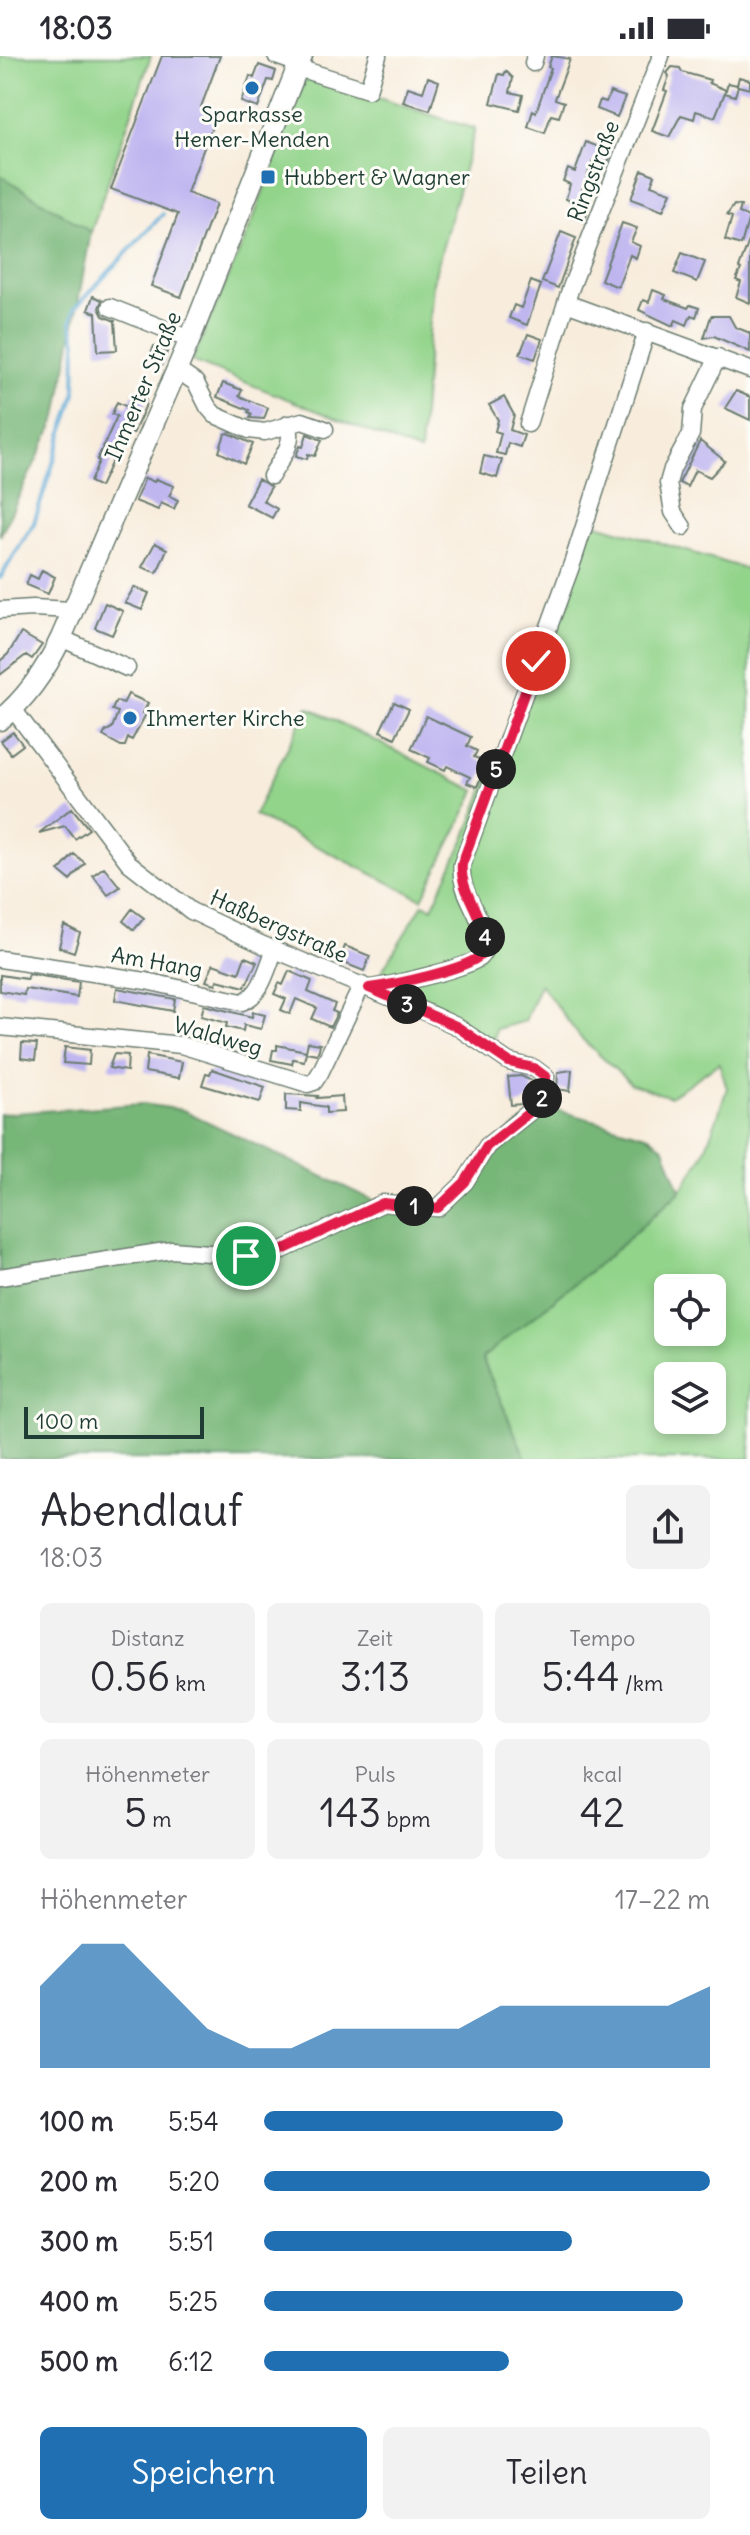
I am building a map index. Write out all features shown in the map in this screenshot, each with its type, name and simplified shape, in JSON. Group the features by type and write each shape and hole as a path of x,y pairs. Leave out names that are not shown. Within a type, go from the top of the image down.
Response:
{"main road":[{"name":"Ihmerter Straße","path":"6,714 44,672 61,638 190,339 300,62"}],"street":[{"path":"276,56 300,62 368,90 378,56"},
{"name":"Ringstraße","path":"528,424 566,303 661,56"},
{"path":"566,303 750,370"},
{"path":"110,307 190,339"},
{"path":"365,986 387,986 463,965 478,959 484,950 483,932 462,881 462,864 573,561 647,331"},
{"path":"683,527 673,512 668,483 691,434 693,409 718,357"},
{"path":"177,370 196,383 215,415 259,433 302,421 325,429"},
{"path":"271,476 290,441 288,424"},
{"path":"0,610 72,610"},
{"path":"61,638 127,668"},
{"name":"Haßbergstraße","path":"0,1277 172,1250 272,1255 383,1203 438,1208 465,1182 487,1146 541,1103 546,1077 534,1068 509,1062 456,1026 191,911 129,863 6,714"},
{"name":"Am Hang","path":"0,959 177,986 242,1002 251,999 258,991 275,949"},
{"name":"Waldweg","path":"0,1027 181,1045 308,1084 314,1082 320,1073 365,986"}],"green space":[{"path":"0,56 151,56 91,232 0,175"},
{"path":"306,75 475,129 433,282 420,452 192,361 251,225"},
{"path":"0,175 91,232 57,417 0,536"},
{"path":"591,522 750,570 750,1459 526,1459 482,1358 610,1255 680,1192 702,1157 727,1088 719,1063 670,1097 631,1084 580,1037 540,984 525,1021 496,1029 493,1045 373,985 423,904 432,908 466,836"},
{"path":"308,707 476,791 422,899 254,815"},
{"path":"143,1104 183,1110 391,1209 440,1212 489,1148 543,1106 649,1136 664,1148 680,1191 610,1255 482,1358 526,1459 0,1459 0,1114"}],"building":[{"path":"162,56 220,56 201,107 217,113 187,193 216,204 181,297 151,286 178,214 111,189"},
{"path":"552,56 570,59 555,99 564,102 559,117 551,115 545,133 528,127 551,68 548,67"},
{"path":"259,65 276,71 273,81 268,80 258,108 241,102 250,76 254,78"},
{"path":"672,67 710,80 709,83 726,90 715,117 696,111 694,119 681,115 669,137 652,131 667,91 664,90 669,76 667,73"},
{"path":"506,71 513,78 510,92 523,95 519,110 491,103 499,74 504,75"},
{"path":"428,77 439,81 430,110 403,102 408,87 423,92"},
{"path":"739,77 750,80 750,89 738,86 735,96 725,93 728,83 737,85"},
{"path":"610,92 625,97 617,117 597,109 600,100 606,102"},
{"path":"586,142 612,152 608,162 593,161 580,195 590,199 585,222 568,216 573,202 566,199 570,184 563,181 568,169 575,172"},
{"path":"642,170 655,175 651,185 671,192 663,211 631,199"},
{"path":"734,205 741,206 739,213 749,217 741,245 725,240 732,217 727,215"},
{"path":"622,223 637,228 631,242 640,246 636,258 630,255 618,287 601,280"},
{"path":"561,232 576,238 558,288 542,282"},
{"path":"749,241 750,303 736,297 741,282 736,280"},
{"path":"682,253 705,262 697,282 674,273"},
{"path":"531,281 541,285 527,325 509,318 514,305 521,308"},
{"path":"653,290 666,295 664,299 688,308 690,305 699,308 696,317 691,315 687,325 676,320 673,326 639,310 643,300 649,302"},
{"path":"93,296 102,300 99,308 103,316 115,321 117,350 98,351 96,313 88,310"},
{"path":"711,316 729,316 735,327 750,333 750,352 714,336 704,338"},
{"path":"528,334 542,339 535,359 520,354"},
{"path":"154,346 167,352 161,367 148,361"},
{"path":"223,383 242,390 239,396 268,408 264,419 250,418 252,414 249,410 217,397"},
{"path":"736,391 750,397 750,420 725,408"},
{"path":"133,394 146,400 145,407 133,434 126,431 100,487 90,482 117,416 112,414 117,402 127,407"},
{"path":"504,397 514,415 510,430 524,435 520,447 508,443 505,455 496,453 501,433 495,431 498,420 489,405"},
{"path":"228,433 253,444 244,464 219,452"},
{"path":"307,434 322,440 315,456 308,454 307,459 296,456"},
{"path":"700,441 725,461 710,477 695,470 687,487 679,483"},
{"path":"484,456 502,460 497,478 480,473"},
{"path":"145,478 174,486 169,496 178,500 174,509 161,503 158,510 135,501"},
{"path":"258,479 271,487 263,501 277,509 272,518 245,504"},
{"path":"155,543 167,549 157,573 142,567"},
{"path":"42,570 55,577 48,594 26,585 30,575 38,579"},
{"path":"134,587 149,593 142,610 125,603"},
{"path":"105,603 123,611 112,635 95,628"},
{"path":"21,633 42,645 32,659 26,655 0,675 0,661"},
{"name":"Ihmerter Kirche","path":"128,694 148,703 143,713 146,714 132,740 128,738 125,746 121,746 103,736 112,728 118,712 112,710 116,701 123,704"},
{"path":"394,702 409,709 395,738 380,731"},
{"path":"426,716 471,737 467,746 477,751 474,757 487,763 477,787 467,783 470,777 447,766 445,770 428,762 430,758 411,749"},
{"path":"13,732 23,745 11,754 1,741"},
{"path":"72,808 89,829 75,839 65,826 39,833"},
{"path":"74,854 85,863 70,880 59,871"},
{"path":"104,867 120,887 108,895 93,875"},
{"path":"132,909 144,918 134,930 123,921"},
{"path":"64,925 80,933 74,952 59,947"},
{"path":"345,946 370,956 364,971 339,961"},
{"path":"245,957 257,962 245,987 217,980 216,984 206,981 213,964 239,973"},
{"path":"289,971 312,981 308,992 335,1004 332,1011 337,1013 330,1027 312,1019 317,1008 296,999 290,1014 281,1010 286,999 274,994 279,983 283,985"},
{"path":"28,974 79,982 77,997 25,989 24,995 0,991 0,975 27,979"},
{"path":"117,988 175,999 173,1011 115,1000"},
{"path":"204,1005 252,1017 253,1012 265,1015 261,1029 244,1025 243,1031 226,1027 227,1023 201,1016"},
{"path":"308,1042 320,1044 319,1049 317,1054 306,1052 304,1061 293,1059 292,1064 271,1060 277,1045 306,1051"},
{"path":"22,1043 37,1044 35,1060 21,1058"},
{"path":"65,1047 90,1050 89,1065 63,1063"},
{"path":"114,1054 128,1055 127,1071 109,1068"},
{"path":"147,1055 182,1062 179,1078 145,1072"},
{"path":"212,1069 265,1087 260,1102 202,1085 206,1073 210,1074"},
{"path":"572,1070 570,1091 557,1089 558,1072"},
{"path":"521,1076 534,1082 531,1097 522,1104 511,1105 508,1077"},
{"path":"286,1094 317,1098 342,1096 343,1112 326,1113 326,1107 301,1103 301,1111 286,1110"}],"waterway":[{"path":"0,578 34,523 75,394 76,342 71,323 74,309 163,214"}],"place":[{"name":"Sparkasse Hemer-Menden","path":"252,88"},
{"name":"Hubbert & Wagner","path":"268,177"},
{"name":"Ihmerter Kirche","path":"130,718"}],"route":[{"path":"246,1256 272,1255 383,1203 438,1208 465,1182 487,1146 541,1103 546,1077 534,1068 509,1062 456,1026 369,988 387,986 473,962 484,950 481,924 462,881 462,864 536,661"}]}
